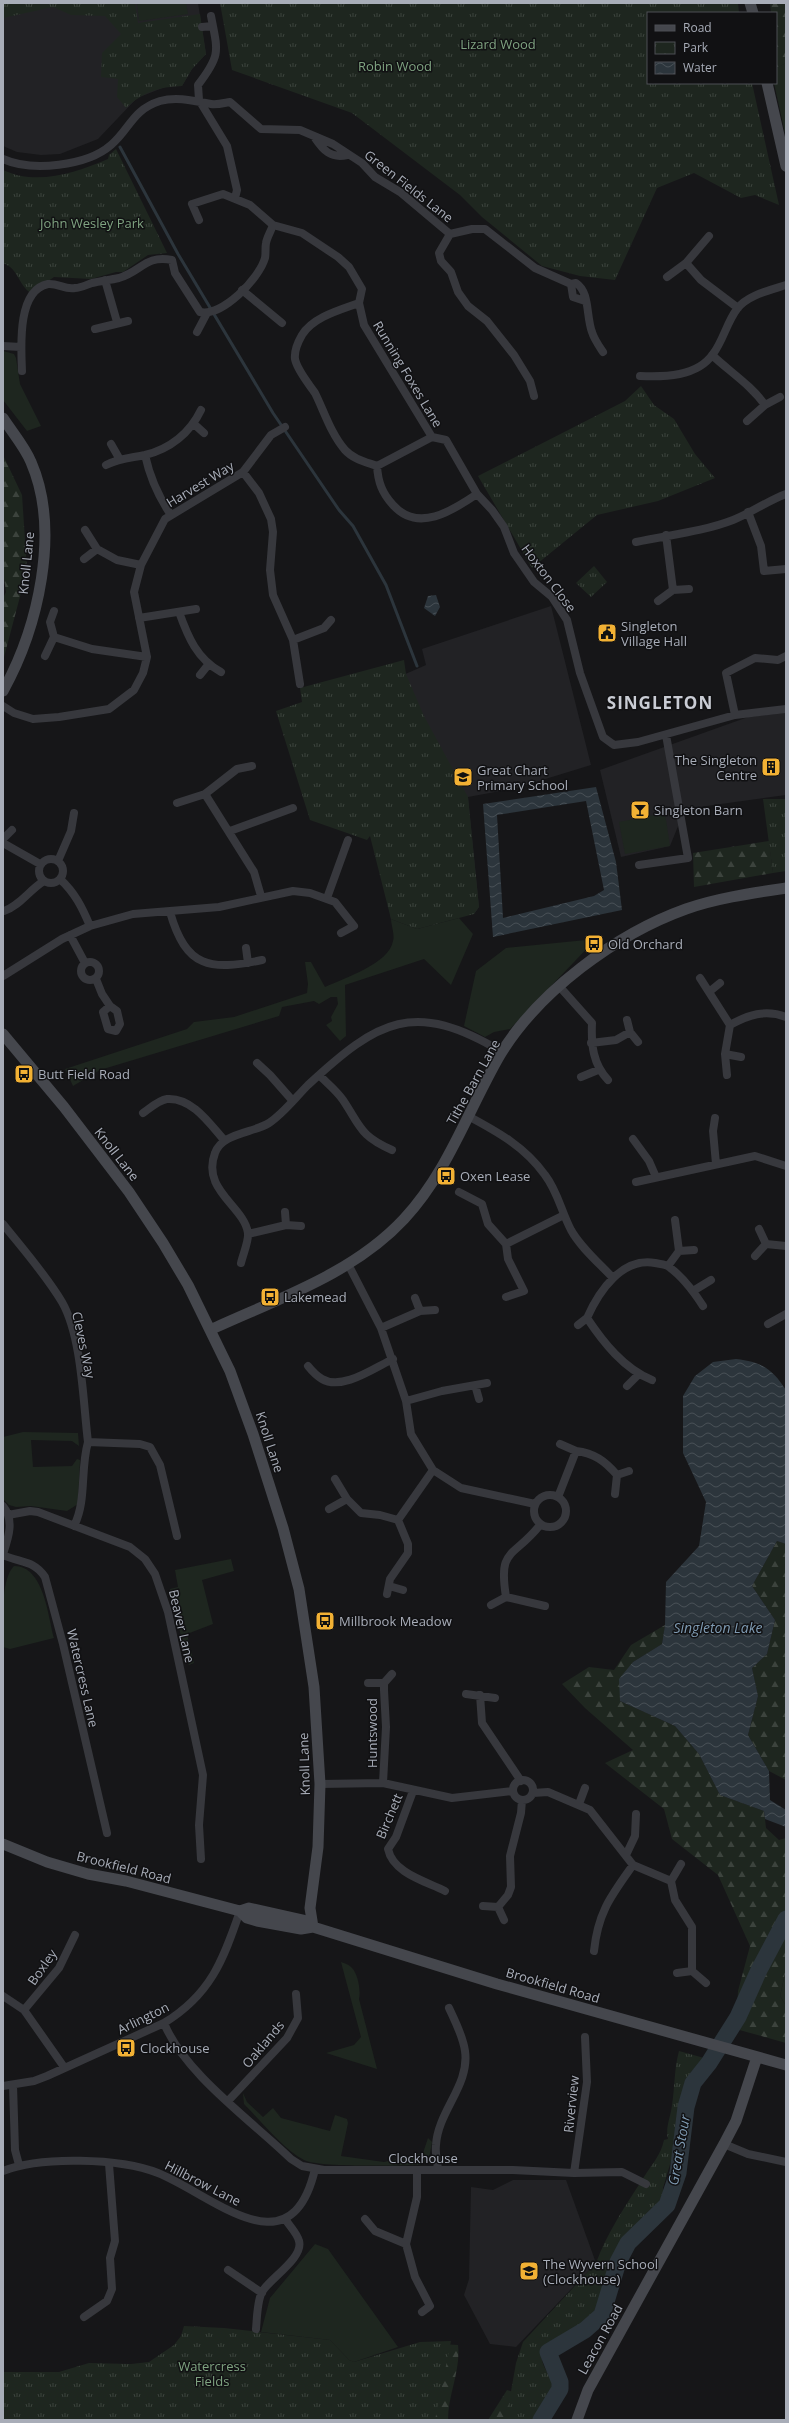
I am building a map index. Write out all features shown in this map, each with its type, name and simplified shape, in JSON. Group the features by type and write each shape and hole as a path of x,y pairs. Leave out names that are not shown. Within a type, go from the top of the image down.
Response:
{"street":[{"path":"199,220 192,204 223,194 235,198 237,190 227,146 199,100 198,85 212,66 218,49 211,16"},
{"path":"202,27 212,26"},
{"path":"767,84 786,166"},
{"name":"Green Fields Lane","path":"3,159 29,165 56,165 95,155 111,145 129,122 150,105 170,100 199,100 212,104 230,102 260,129 300,130 314,138 333,144 347,155 362,163 375,177 400,192 450,234 472,229 485,230 535,268 571,284 576,283 582,287 586,295 585,301 592,333 603,352"},
{"name":"Running Foxes Lane","path":"235,198 250,205 273,225 302,234 350,267 362,289 359,303 364,325 432,437 446,440 477,494"},
{"path":"22,371 21,347 25,309 29,299 38,290 46,285 57,284 74,289 132,272 150,260 159,258 172,260 175,273 191,301 200,312 207,313 226,304 242,290 260,269 265,258 266,243 273,225"},
{"path":"450,234 439,253 441,261 451,272 458,292 468,306 487,321 514,355 530,381 534,396"},
{"path":"667,277 686,264 709,236"},
{"path":"686,264 701,280 738,308"},
{"path":"105,280 117,322"},
{"path":"571,284 573,297 585,301"},
{"path":"640,376 685,374 712,355 738,308 750,298 786,285"},
{"path":"242,290 282,323"},
{"path":"359,303 320,319 307,328 299,342 295,359 316,396 321,409 344,449 359,460 377,466 432,437"},
{"path":"197,332 207,313"},
{"path":"95,329 117,322 128,321"},
{"path":"3,346 21,347"},
{"path":"712,355 735,377 750,386 765,405"},
{"path":"747,421 765,405 780,397"},
{"path":"106,465 119,458 145,455 177,441 194,424 201,410"},
{"name":"Knoll Lane","path":"3,418 31,461 40,491 44,533 42,571 37,600 15,668 3,691"},
{"path":"194,424 204,433"},
{"name":"Harvest Way","path":"3,706 14,713 33,719 59,717 109,708 134,690 143,674 147,657 134,592 141,565 165,519 244,472 271,435 285,426"},
{"path":"112,444 119,458"},
{"path":"145,455 150,478 160,499 171,515"},
{"path":"377,466 378,479 384,494 395,507 410,516 422,520 434,518 456,509 477,494"},
{"path":"244,472 259,493 271,519 273,532 270,570 273,595 293,640 300,684"},
{"name":"Hoxton Close","path":"477,494 504,527 514,554 534,582 552,597 567,620 580,673 603,737 614,745 638,742 735,715 786,709"},
{"path":"636,542 703,529 748,512 769,500 786,494"},
{"path":"748,512 761,546 764,571 786,569"},
{"path":"85,530 96,549 117,560 141,565"},
{"path":"666,536 673,590"},
{"path":"84,559 96,549"},
{"path":"658,601 673,590 688,589"},
{"path":"139,618 196,610"},
{"path":"45,656 54,636 50,622 54,612"},
{"path":"179,612 192,644 208,665 221,672"},
{"path":"293,640 324,628 331,620"},
{"path":"54,636 92,649 147,657"},
{"path":"735,715 726,673 755,658 778,660 786,656"},
{"path":"200,675 208,665"},
{"path":"639,864 688,858 666,735"},
{"path":"177,804 205,794 237,769 252,766"},
{"path":"205,794 230,831 254,872 261,896"},
{"path":"230,831 293,808"},
{"path":"58,860 71,831 74,814"},
{"path":"3,839 12,830"},
{"path":"327,898 348,840"},
{"path":"3,843 40,864"},
{"path":"40,864 50,858 58,860 63,867 60,879"},
{"path":"40,864 39,875 44,881 50,883 60,879"},
{"path":"60,879 73,891 80,902 90,926"},
{"path":"4,911 16,906 35,886 44,881"},
{"name":"Tithe Barn Lane","path":"210,1330 326,1277 348,1264 392,1231 434,1182 502,1052 529,1016 559,986 592,959 660,920 693,907 786,888"},
{"path":"3,976 70,935 90,926 133,914 219,907 261,896 293,891 327,898 336,902 354,926 341,933"},
{"path":"170,912 182,945 191,954 217,966 232,967 262,960"},
{"path":"70,935 85,963"},
{"path":"246,948 248,963"},
{"path":"91,962 98,966 100,972 96,979 86,980 82,975 81,969 85,963 91,962"},
{"path":"700,978 730,1025 725,1054 727,1075"},
{"path":"96,979 102,994 110,1006"},
{"path":"709,992 720,983"},
{"path":"559,986 592,1023 591,1043 598,1070 608,1080"},
{"path":"730,1025 746,1016 759,1013 786,1017"},
{"path":"627,1020 630,1032 638,1042"},
{"path":"241,1262 248,1234 246,1226 218,1188 213,1174 212,1164 215,1151 224,1140 250,1132 269,1122 319,1075 367,1036 385,1028 409,1022 426,1022 455,1027 502,1052"},
{"path":"591,1043 616,1040 630,1032"},
{"name":"Knoll Lane","path":"3,1034 64,1107 130,1192 184,1279 210,1330 230,1371 253,1434 283,1528 299,1589 314,1687 320,1784 318,1848 310,1908 313,1927"},
{"path":"725,1054 740,1056"},
{"path":"257,1063 292,1100"},
{"path":"581,1077 598,1070"},
{"path":"319,1075 342,1099 359,1129 373,1142 392,1150"},
{"path":"143,1114 155,1104 168,1099 185,1103 207,1120 224,1140"},
{"path":"468,1116 502,1133 529,1156 558,1193 564,1215 577,1240 613,1278"},
{"path":"715,1118 713,1131 716,1164"},
{"path":"633,1139 649,1161 656,1177"},
{"path":"636,1182 755,1156 786,1166"},
{"path":"459,1192 482,1204 488,1224 506,1244 508,1259 524,1291 506,1297"},
{"path":"285,1212 286,1225"},
{"path":"506,1244 564,1215"},
{"path":"668,1266 679,1251 675,1220"},
{"name":"Cleves Way","path":"3,1224 55,1294 66,1313 78,1358 88,1442 84,1456 82,1501 74,1526"},
{"path":"248,1234 286,1225 301,1226"},
{"path":"759,1229 766,1244"},
{"path":"766,1244 786,1246"},
{"path":"755,1256 766,1244"},
{"path":"679,1251 694,1250"},
{"path":"578,1325 587,1318 595,1300 613,1278 631,1264 648,1261 668,1266 693,1291 703,1306"},
{"path":"348,1264 381,1328 393,1359 406,1400 411,1434 433,1470 461,1488 535,1504"},
{"path":"693,1291 711,1280"},
{"path":"416,1298 420,1311"},
{"path":"381,1328 420,1311 435,1310"},
{"path":"768,1324 786,1314"},
{"path":"587,1318 602,1340 638,1375 652,1380"},
{"path":"308,1366 323,1380 332,1383 346,1381 393,1359"},
{"path":"627,1386 638,1375"},
{"path":"406,1400 487,1383"},
{"path":"475,1385 478,1399"},
{"path":"88,1442 140,1444 150,1447 160,1465 177,1536"},
{"path":"560,1444 576,1451 595,1456 606,1463 617,1475 615,1494"},
{"path":"558,1497 576,1451"},
{"path":"398,1520 433,1470"},
{"path":"617,1475 629,1471"},
{"path":"335,1479 347,1499 360,1513 380,1515 398,1520"},
{"path":"545,1495 558,1497 564,1502 566,1517 561,1524 555,1527 547,1528 540,1525 535,1519 533,1511 535,1504 545,1495"},
{"path":"329,1509 347,1499"},
{"path":"3,1506 8,1515 9,1535 3,1554"},
{"name":"Beaver Lane","path":"8,1515 30,1511 38,1512 130,1547 149,1565 160,1586 203,1775 199,1825 201,1859"},
{"path":"398,1520 408,1544 408,1553 390,1579 388,1590 403,1590"},
{"path":"506,1597 502,1574 506,1558 528,1540 540,1525"},
{"name":"Watercress Lane","path":"3,1554 32,1563 40,1569 45,1577 63,1644 107,1833"},
{"path":"491,1605 506,1597 545,1606"},
{"name":"Huntswood","path":"384,1783 386,1728 384,1683 392,1674"},
{"name":"Huntswood","path":"368,1683 384,1683"},
{"path":"466,1694 495,1698"},
{"path":"480,1695 482,1723 521,1781 530,1784 533,1793"},
{"path":"521,1781 516,1783 513,1791 516,1797 522,1800 529,1798 533,1793 548,1792 579,1804 595,1815 633,1865 671,1881"},
{"path":"320,1784 384,1783 413,1791 452,1798 513,1791"},
{"path":"579,1804 585,1788"},
{"name":"Birchett","path":"413,1791 396,1837 388,1849 390,1858 398,1868 445,1891"},
{"path":"498,1907 511,1887 510,1856 521,1813 522,1800"},
{"path":"626,1855 635,1836 636,1814"},
{"name":"Brookfield Road","path":"3,1844 47,1862 88,1874 126,1881 240,1911 249,1908 302,1920 313,1927 497,1984 786,2065"},
{"path":"680,1864 671,1881 675,1900 692,1927 692,1971"},
{"path":"594,1951 596,1936 606,1903 633,1865"},
{"path":"483,1906 498,1907"},
{"path":"498,1907 504,1920"},
{"name":"Arlington","path":"3,2086 34,2081 164,2024 189,2006 204,1991 214,1977 226,1951 240,1911"},
{"name":"Boxley","path":"24,2010 59,1968 75,1935"},
{"path":"677,1973 692,1971 706,1983"},
{"name":"Oaklands","path":"228,2101 287,2038 298,2018 296,1994"},
{"path":"3,1996 24,2010 64,2067"},
{"path":"438,2169 435,2145 437,2135 456,2089 463,2079 465,2064 463,2042 449,2008"},
{"name":"Clockhouse","path":"164,2024 174,2045 228,2101 291,2159 302,2166 315,2169 513,2170 574,2173 622,2172 646,2184"},
{"name":"Riverview","path":"574,2173 587,2082 585,2037"},
{"name":"Leacon Road","path":"577,2420 588,2390 736,2121 757,2057"},
{"path":"13,2085 15,2150 19,2165"},
{"path":"724,2144 748,2154 786,2162"},
{"name":"Hillbrow Lane","path":"3,2171 19,2165 82,2160 109,2164 157,2173 225,2210 245,2217 276,2222 286,2220"},
{"path":"84,2318 107,2301 112,2289 110,2258 115,2241 109,2164"},
{"path":"256,2329 262,2293 291,2261 298,2250 300,2243 286,2220 300,2209 307,2197 315,2169"},
{"path":"417,2170 417,2197 406,2244 415,2277 430,2306 422,2312"},
{"path":"364,2219 375,2230 406,2244"},
{"path":"228,2270 262,2293"}],"shaded area":[{"path":"3,3 198,3 206,54 192,69 182,86 165,87 137,98 98,139 60,154 41,155 17,152 3,146"},
{"name":"Great Chart Primary School","path":"551,606 591,765 516,788 468,797 479,907 474,914 391,919 355,696 426,665 422,649"},
{"path":"786,713 786,795 685,809 670,846 621,857 600,770 748,717"},
{"name":"The Wyvern School (Clockhouse)","path":"513,2180 566,2180 596,2263 516,2347 490,2344 464,2295 469,2279 471,2187 493,2190"}],"green space":[{"path":"3,3 135,3 138,23 200,14 206,54 192,69 182,86 152,91 145,94 126,108 117,97 118,79 101,77 102,53 121,34 105,16 71,15 53,7 3,18"},
{"path":"137,3 186,3 188,14 139,21"},
{"path":"220,3 738,3 739,12 647,12 647,84 752,84 779,205 755,195 741,198 694,173 657,188 615,280 580,276 542,266 482,217 460,195 352,113 232,70"},
{"path":"770,3 786,3 786,63 777,68 777,12 771,12"},
{"path":"786,63 786,138 774,84 777,84 777,68"},
{"name":"John Wesley Park","path":"116,149 167,253 148,255 123,272 116,272 91,279 54,277 31,293 23,286 12,269 3,263 3,170 16,175 29,177 56,176 82,169 108,159 109,155"},
{"path":"3,351 14,354 20,384 41,426 27,431 3,400"},
{"path":"641,386 654,405 674,419 695,454 715,478 658,501 597,515 532,568 478,476 625,401"},
{"path":"3,455 22,495 27,570 3,661 3,598 6,592 3,572"},
{"path":"594,566 607,582 591,597 576,583"},
{"path":"404,660 406,674 424,716 468,797 479,907 474,914 417,929 391,919 370,836 367,840 310,820 276,711 302,702 300,688"},
{"path":"763,799 786,799 786,871 773,873"},
{"path":"665,813 670,846 625,854 619,822"},
{"path":"769,841 773,873 694,887 693,853"},
{"path":"459,918 473,934 451,985 424,959 345,985 346,1036 340,1041 326,1025 332,1021 331,1017 338,1004 337,997 331,997 319,1004 314,1001 282,1007 279,1016 100,1070 73,1086 65,1069 187,1029 194,1022 234,1017 307,993 308,984 305,962 311,962 325,987 354,975 375,963 390,949 393,941 391,919 417,929"},
{"path":"596,939 510,1029 494,1032 485,1037 464,1026 476,971 506,948"},
{"path":"23,1432 78,1433 79,1446 72,1441 31,1440 33,1467 72,1466 77,1459 80,1460 78,1504 67,1511 31,1506 16,1507 9,1505 3,1499 3,1437"},
{"path":"777,1541 786,1544 786,1780 769,1771 748,1735 758,1696 752,1668 767,1654 775,1620 752,1586"},
{"path":"231,1559 234,1571 202,1580 213,1624 187,1634 194,1663 189,1665 187,1662 170,1589 178,1587 175,1570"},
{"path":"14,1566 24,1568 32,1574 38,1583 47,1606 54,1638 10,1649 3,1647 3,1604 6,1581"},
{"path":"665,1625 662,1644 633,1662 620,1701 675,1726 699,1754 720,1795 764,1811 766,1828 779,1840 786,1838 786,1969 780,1996 786,2006 786,2043 736,2029 738,1991 750,1946 718,1875 672,1839 664,1809 605,1763 633,1750 585,1708 562,1684 589,1667 614,1670 631,1645"},
{"path":"341,1962 351,1967 357,1978 360,1992 359,1999 377,2069 326,2053 354,2045 361,2037"},
{"path":"786,1969 786,2006 780,1996"},
{"path":"679,2051 704,2058 691,2072 685,2086 678,2137 663,2188 664,2201 623,2239 615,2255 604,2301 594,2317 582,2326 559,2337 547,2345 543,2350 543,2365 555,2389 535,2420 506,2420 516,2363 523,2342 596,2263 618,2218 658,2155 664,2140 668,2139 668,2126"},
{"path":"243,2093 247,2102 263,2117 273,2108 281,2118 330,2131 335,2115 347,2119 348,2123 341,2156 384,2162 423,2153 428,2138 432,2142 429,2159 420,2165 378,2166 312,2163 296,2155 272,2134 244,2104"},
{"path":"315,2244 328,2249 398,2347 354,2362 349,2360 330,2340 261,2332 270,2298"},
{"name":"Watercress Fields","path":"184,2326 224,2328 330,2340 349,2360 354,2362 420,2342 451,2341 435,2420 3,2420 3,2372 59,2372 89,2363 131,2364 149,2362 174,2345 181,2336"},
{"path":"440,2344 458,2345 458,2364 450,2401 448,2420 407,2420"},
{"path":"507,2390 522,2395 527,2420 488,2420"}],"water":[{"path":"436,595 440,607 435,616 424,608 428,596"},
{"path":"596,787 616,862 622,910 493,937 483,804","holes":["586,801 604,890 594,896 503,918 497,815"]},
{"name":"Singleton Lake","path":"736,1359 745,1360 765,1367 776,1376 786,1390 786,1544 777,1541 752,1586 775,1620 767,1654 752,1668 758,1696 748,1735 769,1771 770,1800 786,1810 786,1827 765,1819 764,1811 720,1795 699,1754 675,1726 620,1701 619,1679 633,1662 662,1644 665,1625 666,1582 699,1546 706,1502 683,1453 683,1396 695,1376 713,1362"}],"waterway":[{"path":"120,147 178,254 273,413 339,510 353,526 386,585 417,666"},
{"name":"Great Stour","path":"541,2420 560,2389 560,2382 548,2352 585,2330 602,2315 618,2262 628,2243 667,2205 678,2173 686,2107 693,2083 709,2063 738,2017 759,1970 786,1919"}],"place":[{"name":"Singleton Village Hall","path":"607,633"},
{"name":"The Singleton Centre","path":"771,767"},
{"name":"Great Chart Primary School","path":"463,777"},
{"name":"Singleton Barn","path":"640,810"},
{"name":"Old Orchard","path":"594,944"},
{"name":"Butt Field Road","path":"24,1074"},
{"name":"Oxen Lease","path":"446,1176"},
{"name":"Lakemead","path":"270,1297"},
{"name":"Millbrook Meadow","path":"325,1621"},
{"name":"Clockhouse","path":"126,2048"},
{"name":"The Wyvern School (Clockhouse)","path":"529,2271"}],"district":[{"name":"SINGLETON","path":"660,703"}],"park label":[{"name":"Lizard Wood","path":"498,44"},
{"name":"Robin Wood","path":"395,66"}]}
